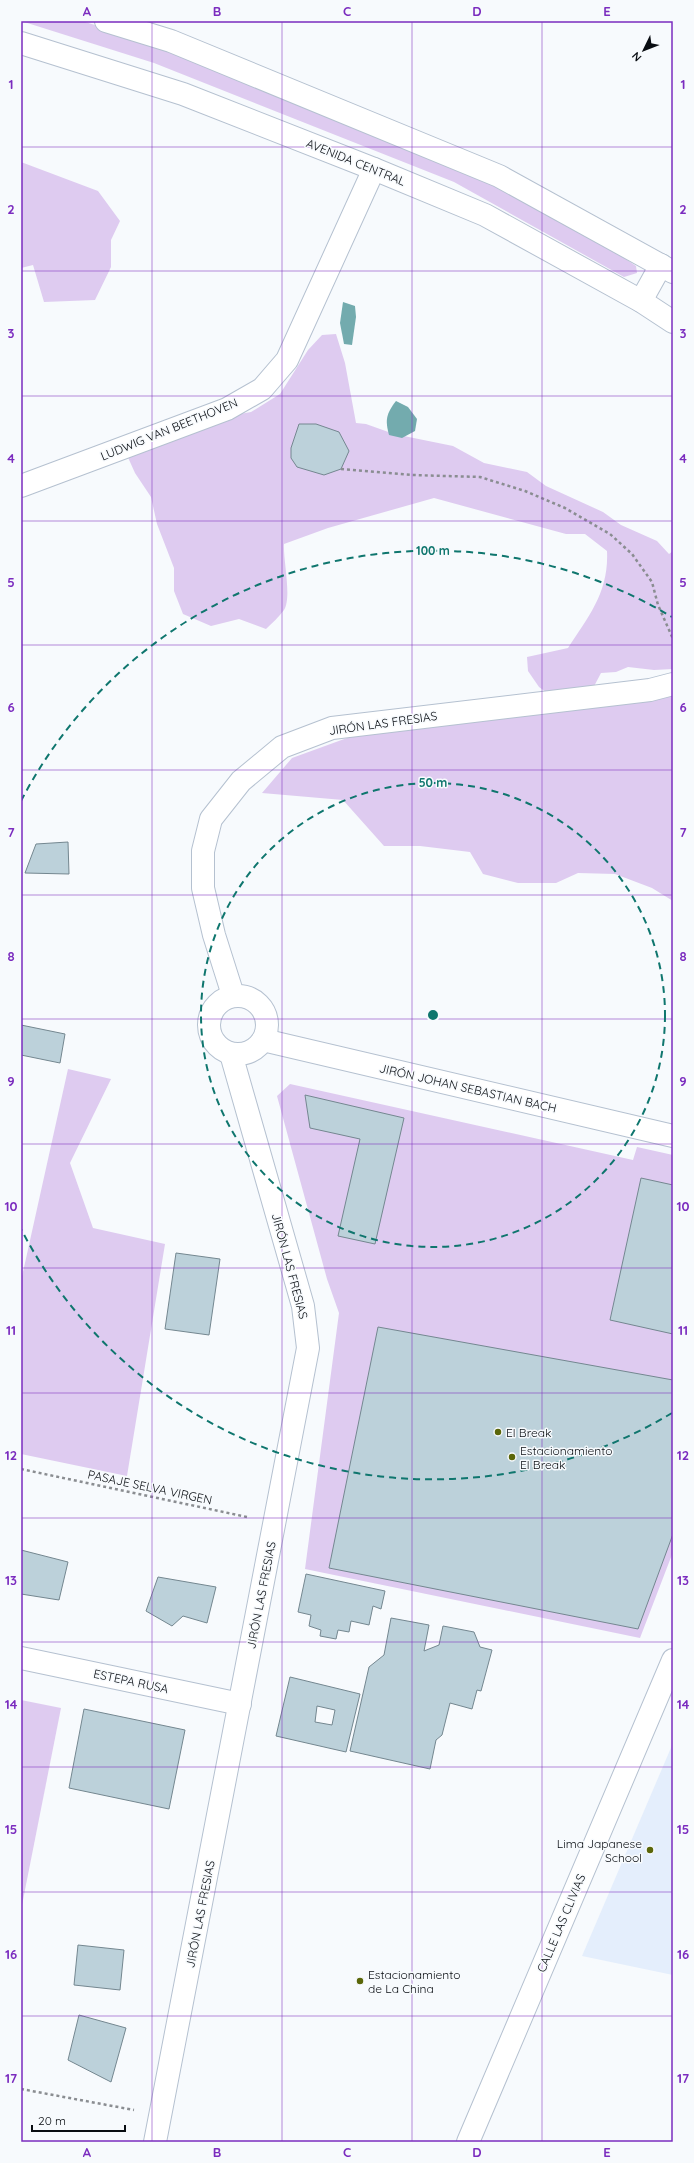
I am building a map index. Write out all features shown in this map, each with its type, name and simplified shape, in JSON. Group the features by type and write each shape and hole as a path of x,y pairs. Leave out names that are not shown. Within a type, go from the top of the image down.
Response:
{"street":[{"path":"106,21 171,41 499,176 667,268 641,301"},
{"name":"AVENIDA CENTRAL","path":"21,43 183,94 374,169 485,215 641,301 673,322"},
{"name":"LUDWIG VAN BEETHOVEN","path":"21,486 227,409 262,389 287,360 374,169"},
{"name":"JIRÓN LAS FRESIAS","path":"233,995 214,935 205,894 203,851 211,819 241,781 282,747 332,728 650,690 673,684"},
{"path":"233,995 252,999 265,1013 267,1032 263,1040 249,1052 231,1054 222,1049 214,1042 210,1034 208,1023 215,1005 233,995"},
{"name":"JIRÓN JOHAN SEBASTIAN BACH","path":"263,1040 673,1136"},
{"name":"JIRÓN LAS FRESIAS","path":"156,2142 308,1348 303,1306 231,1054"},
{"name":"ESTEPA RUSA","path":"21,1658 240,1704"},
{"name":"CALLE LAS CLIVIAS","path":"468,2142 673,1660"}],"path":[{"path":"341,468 412,476 480,477 525,491 565,508 610,534 632,554 652,582 658,605 673,639"},
{"name":"PASAJE SELVA VIRGEN","path":"21,1469 275,1523"},
{"path":"21,2089 160,2115"}],"shaded area":[{"path":"21,21 82,21 163,46 463,168 581,229 636,266 637,273 624,277 454,182 154,63"},
{"path":"21,162 98,191 120,221 111,240 111,267 95,300 44,302 33,265 21,268"},
{"path":"336,334 345,363 356,423 366,424 394,434 453,446 484,463 527,472 546,486 603,512 621,525 657,541 669,554 673,551 673,669 654,670 628,667 616,672 601,673 591,692 550,695 539,687 528,671 527,657 568,648 590,614 601,591 607,566 607,551 585,534 566,534 434,498 328,528 284,544 287,588 286,604 284,610 278,618 266,629 239,619 211,626 183,614 174,591 174,568 157,524 151,497 135,473 126,453 223,417 251,412 280,394 308,350 322,335"},
{"path":"673,684 673,901 652,888 615,874 578,873 556,883 518,883 483,874 470,852 420,846 384,846 343,800 262,793 292,758 358,734"},
{"path":"68,1069 111,1079 70,1163 93,1228 165,1244 127,1476 21,1454 21,1281"},
{"name":"El Break","path":"290,1084 633,1160 637,1147 673,1155 673,1552 640,1638 305,1569 339,1313 327,1279 277,1096"},
{"path":"21,1700 61,1708 21,1910"},
{"name":"Lima Japanese School","path":"673,1743 673,1975 582,1956"}],"water":[{"path":"343,302 355,306 356,317 352,345 344,344 340,323"},
{"path":"396,401 408,407 417,419 415,431 402,438 389,435 388,430 387,417"}],"building":[{"path":"299,424 316,424 339,432 349,451 341,469 324,475 297,467 291,458 291,448"},
{"path":"68,842 69,874 25,873 36,844"},
{"path":"21,1025 65,1034 60,1063 21,1055"},
{"path":"305,1095 404,1118 375,1244 338,1236 360,1139 310,1128"},
{"path":"641,1178 673,1185 673,1334 610,1320"},
{"path":"176,1253 220,1259 209,1335 165,1329"},
{"name":"Estacionamiento El Break","path":"378,1327 673,1380 673,1534 638,1629 329,1568"},
{"path":"21,1550 68,1562 59,1600 21,1594"},
{"path":"306,1574 385,1591 381,1609 373,1606 369,1625 351,1621 349,1632 338,1630 336,1639 320,1636 321,1630 309,1626 311,1615 298,1612"},
{"path":"158,1577 216,1587 207,1623 183,1616 172,1626 146,1611"},
{"path":"391,1618 429,1625 424,1651 439,1645 443,1626 474,1632 480,1647 492,1650 481,1691 477,1690 472,1709 450,1703 442,1735 436,1740 430,1769 350,1751 369,1667 384,1655"},
{"path":"290,1677 360,1694 346,1752 276,1736","holes":["317,1706 335,1710 332,1725 315,1722"]},
{"path":"84,1709 185,1730 169,1809 69,1788"},
{"path":"78,1945 124,1950 120,1990 74,1985"},
{"path":"79,2015 126,2028 111,2082 68,2060"}],"place":[{"name":"El Break","path":"498,1432"},
{"name":"Estacionamiento El Break","path":"512,1457"},
{"name":"Lima Japanese School","path":"650,1850"},
{"name":"Estacionamiento de La China","path":"360,1981"}]}
